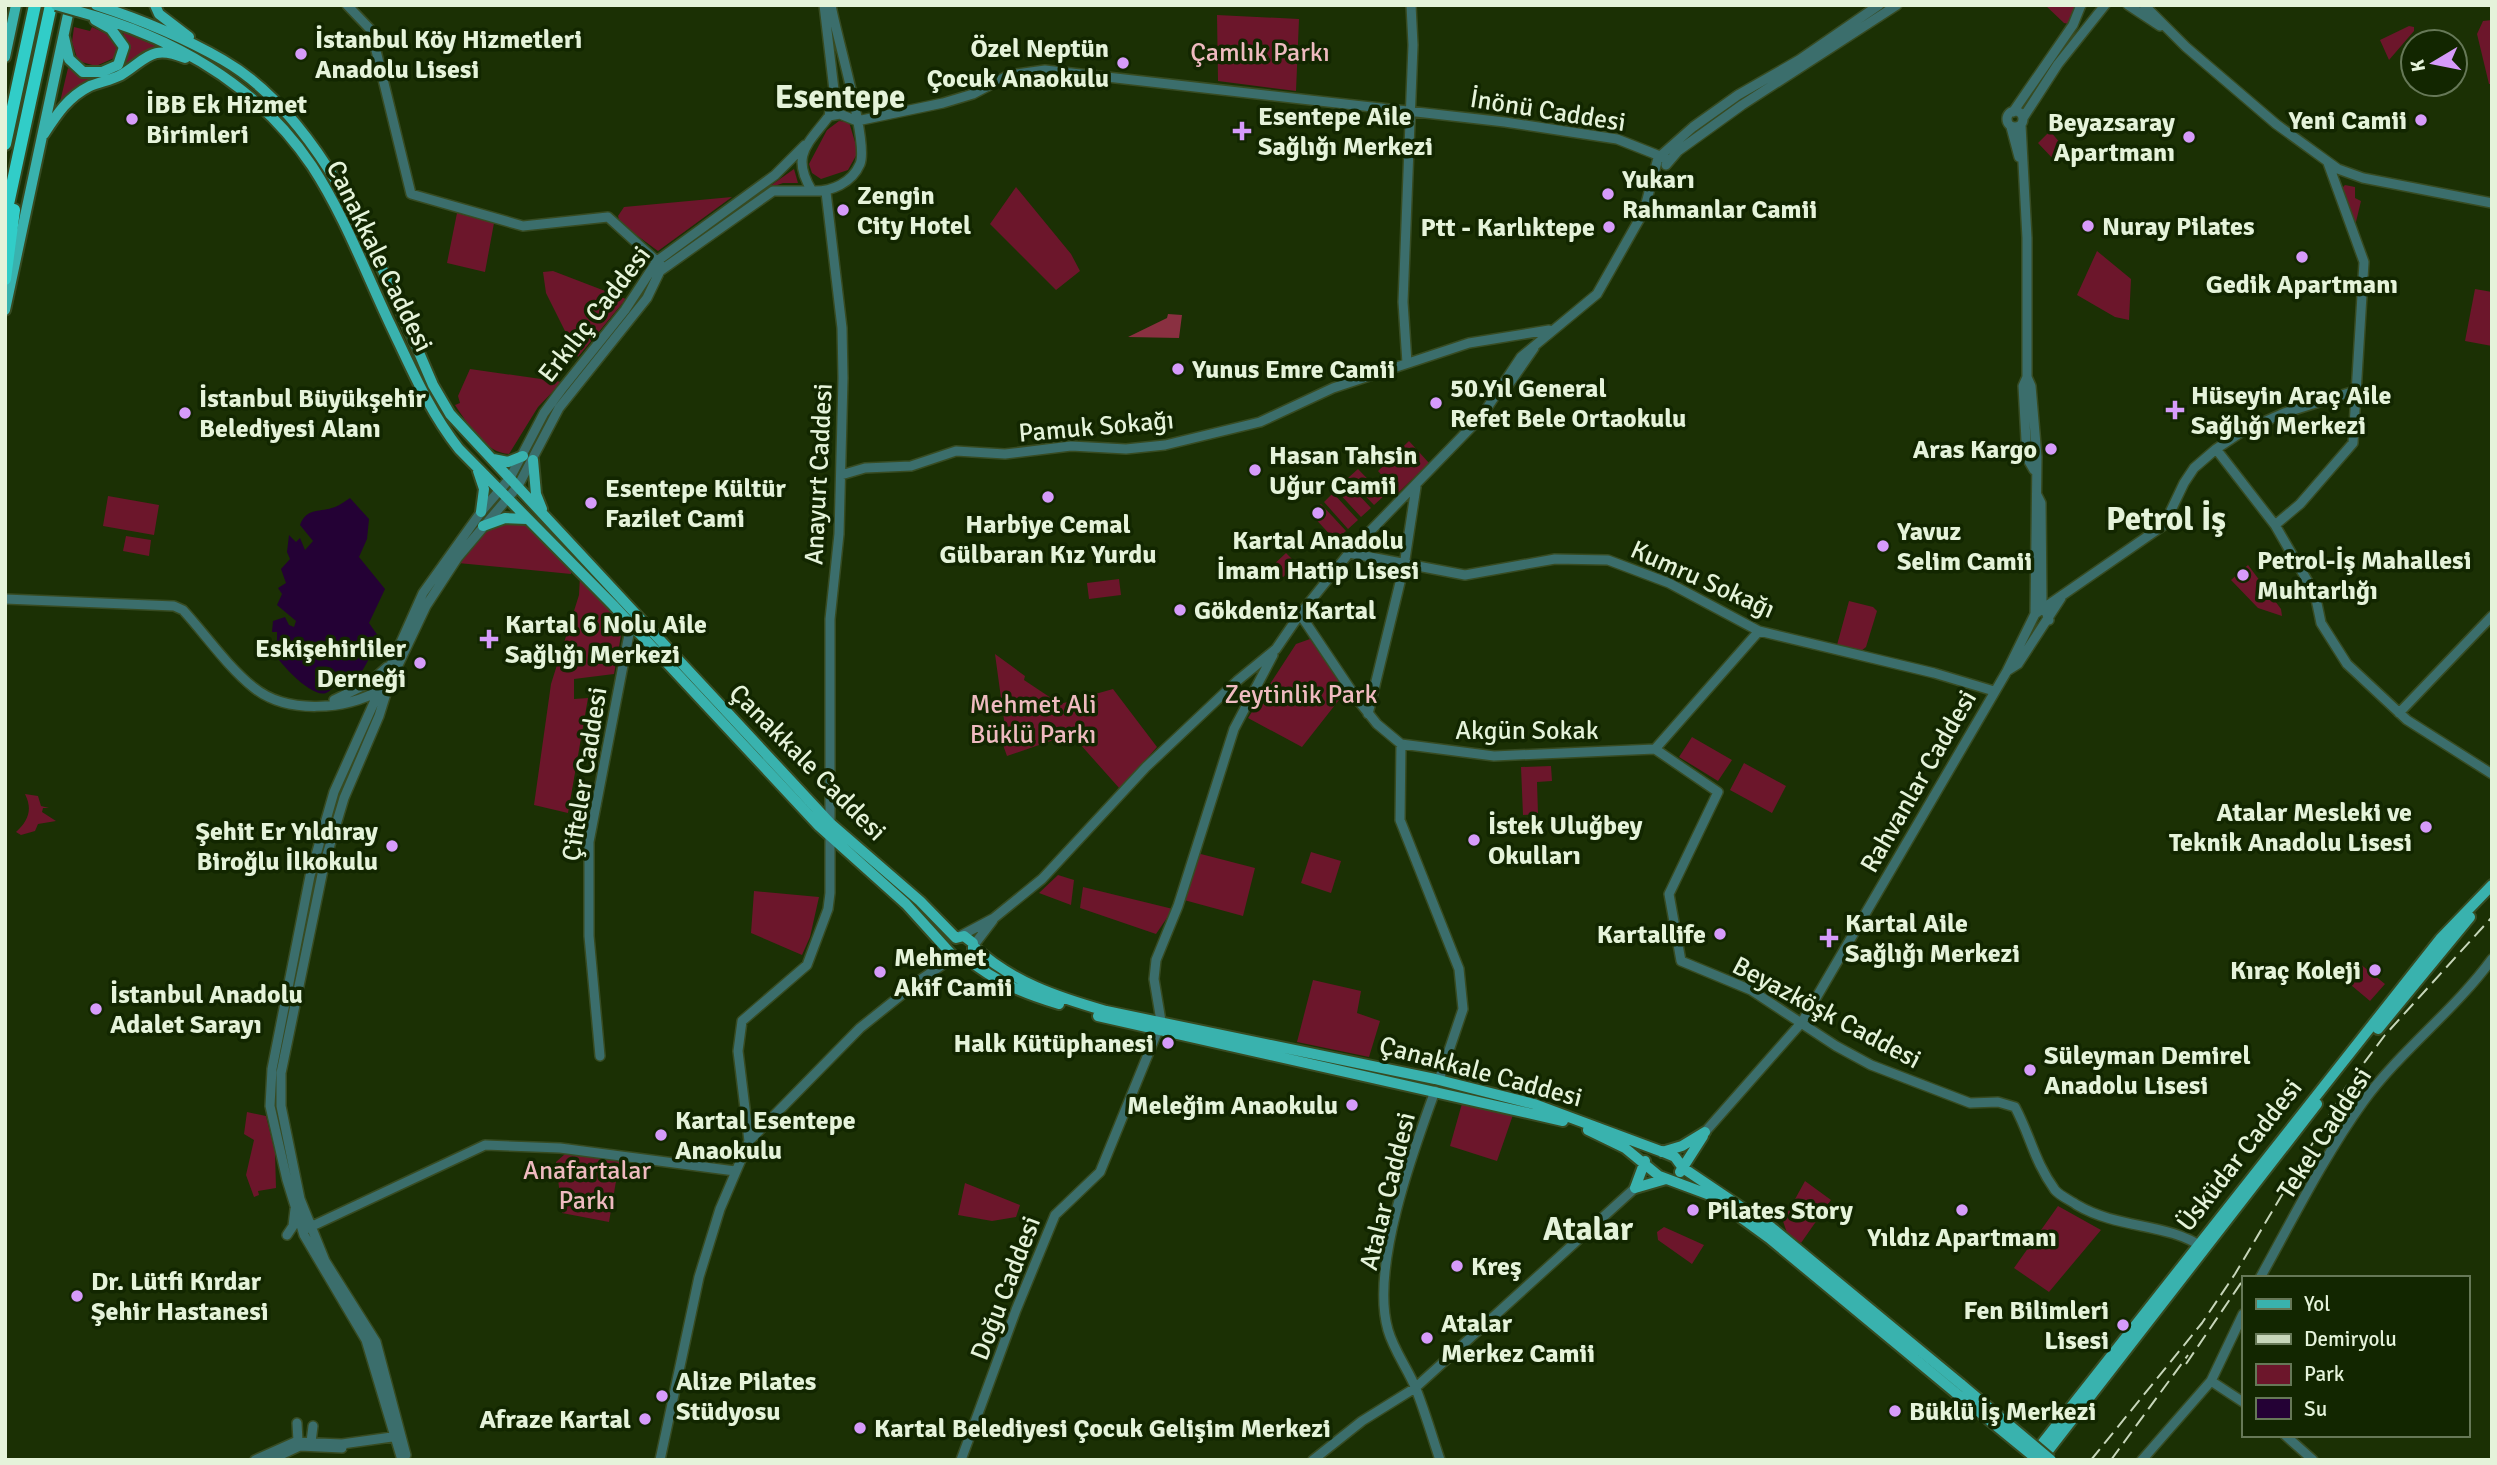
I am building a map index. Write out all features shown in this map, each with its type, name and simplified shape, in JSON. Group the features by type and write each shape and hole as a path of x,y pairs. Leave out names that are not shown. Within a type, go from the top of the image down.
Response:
{"highway":[{"path":"5,144 35,5"},
{"path":"5,218 54,5"},
{"path":"5,279 24,130"}],"main road":[{"path":"54,5 73,8 117,34 124,47 118,65 102,72 83,72 69,59 63,33"},
{"name":"Canakkale Caddesi","path":"96,5 139,19 223,60 280,107 325,163 365,236 433,385 450,414 491,458"},
{"path":"155,5 169,23 223,60"},
{"path":"5,310 63,33 73,8"},
{"name":"Canakkale Caddesi","path":"73,8 164,40 228,80 270,117 311,166 347,231 438,423 475,466 531,522"},
{"path":"5,32 15,10"},
{"path":"5,57 15,10"},
{"path":"39,142 58,113 76,94 118,76 154,52 174,54 228,80"},
{"path":"491,458 508,462 528,458 536,494 544,514"},
{"name":"Çanakkale Caddesi","path":"491,458 679,663 816,807 832,830 920,901 958,937"},
{"path":"475,466 484,489 481,512"},
{"path":"483,526 505,518 531,522"},
{"name":"Çanakkale Caddesi","path":"531,522 952,954"},
{"path":"816,807 824,809 829,805"},
{"name":"Üsküdar Caddesi","path":"2030,1460 2440,939 2492,885"},
{"name":"Üsküdar Caddesi","path":"2268,1160 2436,957 2492,895"},
{"path":"958,937 968,937 974,946 968,959 961,961 952,954 958,937"},
{"name":"Çanakkale Caddesi","path":"974,946 992,964 1053,996 1159,1026"},
{"name":"Çanakkale Caddesi","path":"968,959 992,977 1027,995 1159,1026 1534,1104 1675,1157 1683,1168 1772,1228 2040,1460"},
{"name":"Çanakkale Caddesi","path":"1437,1085 1579,1126 1625,1148 1648,1168 1710,1195 1769,1238 2051,1460"},
{"path":"1635,1188 1648,1153 1682,1146 1705,1132"},
{"path":"1635,1188 1676,1177 1705,1132"},
{"name":"Üsküdar Caddesi","path":"2040,1460 2201,1246"}],"street":[{"path":"347,5 371,30 411,194 523,226 608,218 661,264"},
{"path":"824,5 834,90 830,116 840,114 858,121"},
{"path":"826,192 844,183 860,164 863,149 831,5"},
{"path":"1406,363 1404,302 1413,46 1410,5"},
{"path":"1159,1026 1154,979 1156,960 1178,906 1221,762 1234,729 1276,649 1300,614 1349,553 1416,487 1485,411 1492,407 1534,348 1551,330 1597,295 1633,236 1661,163 1693,127 1738,95 1799,60 1879,5"},
{"path":"1661,163 1742,105 1897,5"},
{"path":"2018,123 2007,117 2073,24 2081,5"},
{"path":"2018,123 2058,64 2105,5"},
{"path":"2128,5 2167,30"},
{"path":"2144,5 2167,30 2276,124 2338,169 2352,175 2492,203"},
{"name":"İnönü Caddesi","path":"858,121 943,103 973,94 1009,75 1045,69 1409,110 1617,139 1648,150 1661,163"},
{"path":"2013,111 2018,112 2027,238 2027,377 2032,398 2037,495"},
{"name":"Erkılıç Caddesi","path":"504,494 559,408 647,298 661,264 775,175 830,116"},
{"path":"805,145 802,171 812,191"},
{"path":"2275,525 2300,504 2353,443 2364,261 2328,162"},
{"path":"2334,183 2338,169"},
{"path":"2334,183 2352,175"},
{"name":"Erkılıç Caddesi","path":"661,264 773,191 826,192"},
{"name":"Anayurt Caddesi","path":"826,192 842,328 841,475 830,619 829,805 832,830"},
{"name":"Pamuk Sokağı","path":"841,475 865,468 911,466 956,451 1005,454 1071,446 1126,449 1165,445 1260,422 1311,397 1469,343 1551,330"},
{"path":"2039,611 2164,525 2184,483 2216,449 2243,431 2284,413 2358,390"},
{"path":"2216,449 2275,525 2315,594 2321,623 2347,664 2399,713 2492,774"},
{"path":"1368,713 1404,566 1416,487"},
{"path":"407,1460 376,1342 295,1208 270,1106 272,1069 310,876 334,792 423,593 481,512 504,494"},
{"path":"308,1232 281,1106 281,1073 324,865 344,798 379,716 388,684 426,606 504,494"},
{"name":"Rahvanlar Caddesi","path":"1705,1132 1802,1022 2007,671 2039,611 2042,584 2042,503 2037,495"},
{"name":"Rahvanlar Caddesi","path":"2007,671 2018,664 2049,620 2039,611 2037,495"},
{"name":"Kumru Sokağı","path":"1349,553 1404,566 1465,575 1555,559 1608,560 1669,583 1759,631 1934,673 1994,691"},
{"path":"2042,584 2053,595 2064,594"},
{"path":"2049,620 2064,594"},
{"path":"5,599 174,606 183,610 253,687 281,701 335,705 380,691 388,684"},
{"path":"1300,614 1368,713 1401,744"},
{"path":"2399,713 2492,616"},
{"name":"Çifteler Caddesi","path":"600,1056 589,936 589,842 631,624"},
{"path":"1655,749 1759,631"},
{"path":"958,937 994,918 1042,879 1146,767 1276,649"},
{"path":"317,705 356,692 391,663"},
{"path":"1254,669 1259,678 1257,688"},
{"path":"354,700 365,699 370,715"},
{"name":"Akgün Sokak","path":"1401,744 1494,756 1655,749"},
{"name":"Atalar Caddesi","path":"1401,744 1399,820 1459,969 1463,1009 1415,1146 1384,1278 1388,1331 1415,1388 1440,1460"},
{"name":"Beyazköşk Caddesi","path":"1655,749 1718,792 1669,894 1681,961 1751,990 1836,1046 1871,1065 1970,1103 1998,1102 2015,1107 2025,1125 2035,1159 2057,1193 2100,1218 2183,1235 2201,1246"},
{"name":"Anayurt Caddesi","path":"749,1141 738,1051 742,1021 807,965 828,909 832,830 830,760"},
{"path":"974,946 994,918"},
{"path":"660,1460 699,1277 735,1171 749,1141 860,1028 952,954"},
{"name":"Tekel Caddesi","path":"2261,1276 2363,1103 2492,959"},
{"name":"Doğu Caddesi","path":"961,1460 1016,1310 1055,1215 1100,1172 1159,1026"},
{"path":"308,1232 359,1204 485,1145 561,1148 735,1171"},
{"path":"1313,1460 1362,1421 1415,1388 1635,1188"},
{"path":"287,1235 293,1226 295,1208"},
{"path":"2143,1460 2211,1381 2242,1316"},
{"path":"2211,1381 2242,1401"},
{"path":"297,1423 298,1441"},
{"path":"311,1442 313,1426"},
{"path":"2287,1437 2314,1460"},
{"path":"255,1460 298,1441 342,1444 400,1439"},
{"path":"270,1460 300,1446 330,1449 400,1439"},
{"path":"400,1439 402,1460"}],"green space":[{"path":"2045,5 2078,5 2069,24 2064,23"},
{"name":"Çamlık Parkı","path":"1217,15 1299,19 1296,91 1218,81"},
{"path":"2492,20 2492,84 2489,84 2477,34 2483,21"},
{"path":"74,27 90,31 92,27 111,36 117,46 114,58 96,66 78,61 72,42"},
{"path":"2399,31 2399,48 2389,60 2380,40"},
{"path":"123,32 161,48 132,60 118,71 127,55"},
{"path":"68,68 84,77 93,78 60,102"},
{"path":"839,121 849,122 858,152 848,170 821,179 812,173 809,164 827,130"},
{"path":"2050,131 2066,150 2055,161 2038,143"},
{"path":"794,169 798,183 783,183 766,189 662,263"},
{"path":"2345,185 2355,187 2355,198 2361,201 2355,226 2342,188"},
{"path":"1016,187 1071,254 1080,271 1056,290 990,224"},
{"path":"732,197 658,251 620,223 618,216 624,207"},
{"path":"457,213 494,223 485,272 447,263"},
{"path":"2097,251 2131,279 2129,320 2115,317 2077,295"},
{"path":"553,271 626,299 578,357 546,293 543,272"},
{"path":"2475,289 2492,292 2492,346 2465,341"},
{"path":"470,369 562,382 538,407 509,454 485,443 455,405 460,403 458,396"},
{"path":"1409,441 1429,463 1398,493 1378,471"},
{"path":"1358,469 1384,496 1374,505 1348,478"},
{"path":"1346,481 1371,508 1361,517 1336,490"},
{"path":"1333,493 1358,520 1348,529 1324,502"},
{"path":"108,496 159,505 154,535 103,526"},
{"path":"1321,504 1346,531 1335,540 1311,514"},
{"path":"502,522 528,525 572,569 571,574 458,563 479,532"},
{"path":"126,536 151,540 149,556 123,551"},
{"path":"1286,553 1297,564 1281,579 1270,568"},
{"path":"2248,565 2281,609 2282,616 2258,608 2231,580"},
{"path":"580,575 624,619 614,674 574,679 574,699 588,698 568,813 534,805 551,684 579,595"},
{"path":"1119,579 1121,595 1089,599 1087,583"},
{"path":"1849,601 1873,607 1877,611 1866,647 1861,651 1837,645"},
{"name":"Zeytinlik Park","path":"1310,639 1346,691 1302,747 1248,718 1296,644"},
{"name":"Mehmet Ali Büklü Parkı","path":"995,654 1025,676 1024,680 1060,704 1113,689 1157,747 1120,789 1071,734 1007,756 1003,745 1004,720"},
{"path":"1692,737 1732,760 1718,781 1679,757"},
{"path":"1744,763 1786,786 1772,813 1730,790"},
{"path":"1551,766 1552,781 1537,782 1538,814 1523,815 1521,767"},
{"path":"25,794 38,796 41,806 49,808 43,808 42,812 56,821 38,824 35,831 21,835 16,832 24,824 29,810"},
{"path":"1311,852 1341,861 1331,893 1301,883"},
{"path":"1197,853 1255,868 1243,916 1184,900"},
{"path":"1058,875 1074,880 1071,905 1039,893"},
{"path":"1083,887 1173,909 1156,934 1080,908"},
{"path":"754,891 819,897 810,937 802,955 751,933"},
{"path":"2359,963 2385,984 2370,1001 2345,980"},
{"path":"1313,980 1361,991 1357,1013 1380,1021 1369,1057 1297,1042"},
{"path":"1463,1100 1514,1112 1497,1161 1450,1146"},
{"path":"247,1112 266,1116 275,1152 276,1188 258,1191 259,1195 254,1197 246,1175 254,1140 244,1134"},
{"name":"Anafartalar Parkı","path":"565,1154 620,1158 609,1222 562,1213 556,1162"},
{"path":"1805,1181 1831,1200 1801,1243 1787,1233 1783,1221"},
{"path":"965,1183 1020,1205 1016,1217 992,1221 958,1215"},
{"path":"2058,1206 2101,1230 2049,1292 2014,1268"},
{"path":"1664,1227 1704,1245 1692,1264 1658,1240 1657,1232"}],"shaded area":[{"path":"1168,314 1182,315 1179,338 1128,337 1167,318"}],"water":[{"path":"350,498 369,519 367,539 359,557 385,589 369,623 383,643 373,652 351,684 339,682 328,692 320,693 295,677 271,648 277,640 277,632 272,632 273,621 285,617 289,625 294,627 296,621 277,605 282,594 278,588 286,583 281,569 290,559 287,552 289,535 296,542 300,538 305,550 313,541 300,525 306,515 335,507"}],"railway":[{"path":"2091,1460 2202,1323 2235,1274 2346,1087 2385,1035 2492,917"},
{"path":"2186,1364 2242,1281"},
{"path":"2111,1460 2188,1355"}],"place":[{"name":"İstanbul Köy Hizmetleri Anadolu Lisesi","path":"301,54"},
{"name":"Özel Neptün Çocuk Anaokulu","path":"1123,63"},
{"name":"İBB Ek Hizmet Birimleri","path":"132,119"},
{"name":"Yeni Camii","path":"2421,120"},
{"name":"Esentepe Aile Sağlığı Merkezi","path":"1242,131"},
{"name":"Beyazsaray Apartmanı","path":"2189,137"},
{"name":"Yukarı Rahmanlar Camii","path":"1608,194"},
{"name":"Zengin City Hotel","path":"843,210"},
{"name":"Nuray Pilates","path":"2088,226"},
{"name":"Ptt - Karlıktepe","path":"1609,227"},
{"name":"Gedik Apartmanı","path":"2302,257"},
{"name":"Yunus Emre Camii","path":"1178,369"},
{"name":"50.Yıl General Refet Bele Ortaokulu","path":"1436,403"},
{"name":"Hüseyin Araç Aile Sağlığı Merkezi","path":"2175,410"},
{"name":"İstanbul Büyükşehir Belediyesi Alanı","path":"185,413"},
{"name":"Aras Kargo","path":"2051,449"},
{"name":"Hasan Tahsin Uğur Camii","path":"1255,470"},
{"name":"Harbiye Cemal Gülbaran Kız Yurdu","path":"1048,497"},
{"name":"Esentepe Kültür Fazilet Cami","path":"591,503"},
{"name":"Kartal Anadolu İmam Hatip Lisesi","path":"1318,513"},
{"name":"Yavuz Selim Camii","path":"1883,546"},
{"name":"Petrol-İş Mahallesi Muhtarlığı","path":"2243,575"},
{"name":"Gökdeniz Kartal","path":"1180,610"},
{"name":"Kartal 6 Nolu Aile Sağlığı Merkezi","path":"489,639"},
{"name":"Eskişehirliler Derneği","path":"420,663"},
{"name":"Atalar Mesleki ve Teknik Anadolu Lisesi","path":"2426,827"},
{"name":"İstek Uluğbey Okulları","path":"1474,840"},
{"name":"Şehit Er Yıldıray Biroğlu İlkokulu","path":"392,846"},
{"name":"Kartallife","path":"1720,934"},
{"name":"Kartal Aile Sağlığı Merkezi","path":"1829,938"},
{"name":"Kıraç Koleji","path":"2375,970"},
{"name":"Mehmet Akif Camii","path":"880,972"},
{"name":"İstanbul Anadolu Adalet Sarayı","path":"96,1009"},
{"name":"Halk Kütüphanesi","path":"1168,1043"},
{"name":"Süleyman Demirel Anadolu Lisesi","path":"2030,1070"},
{"name":"Meleğim Anaokulu","path":"1352,1105"},
{"name":"Kartal Esentepe Anaokulu","path":"661,1135"},
{"name":"Pilates Story","path":"1693,1210"},
{"name":"Yıldız Apartmanı","path":"1962,1210"},
{"name":"Kreş","path":"1457,1266"},
{"name":"Dr. Lütfi Kırdar Şehir Hastanesi","path":"77,1296"},
{"name":"Fen Bilimleri Lisesi","path":"2123,1325"},
{"name":"Atalar Merkez Camii","path":"1427,1338"},
{"name":"Alize Pilates Stüdyosu","path":"662,1396"},
{"name":"Büklü İş Merkezi","path":"1895,1411"},
{"name":"Afraze Kartal","path":"645,1419"},
{"name":"Kartal Belediyesi Çocuk Gelişim Merkezi","path":"860,1428"}],"district":[{"name":"Esentepe","path":"840,96"},
{"name":"Petrol İş","path":"2166,518"},
{"name":"Atalar","path":"1588,1228"}]}
